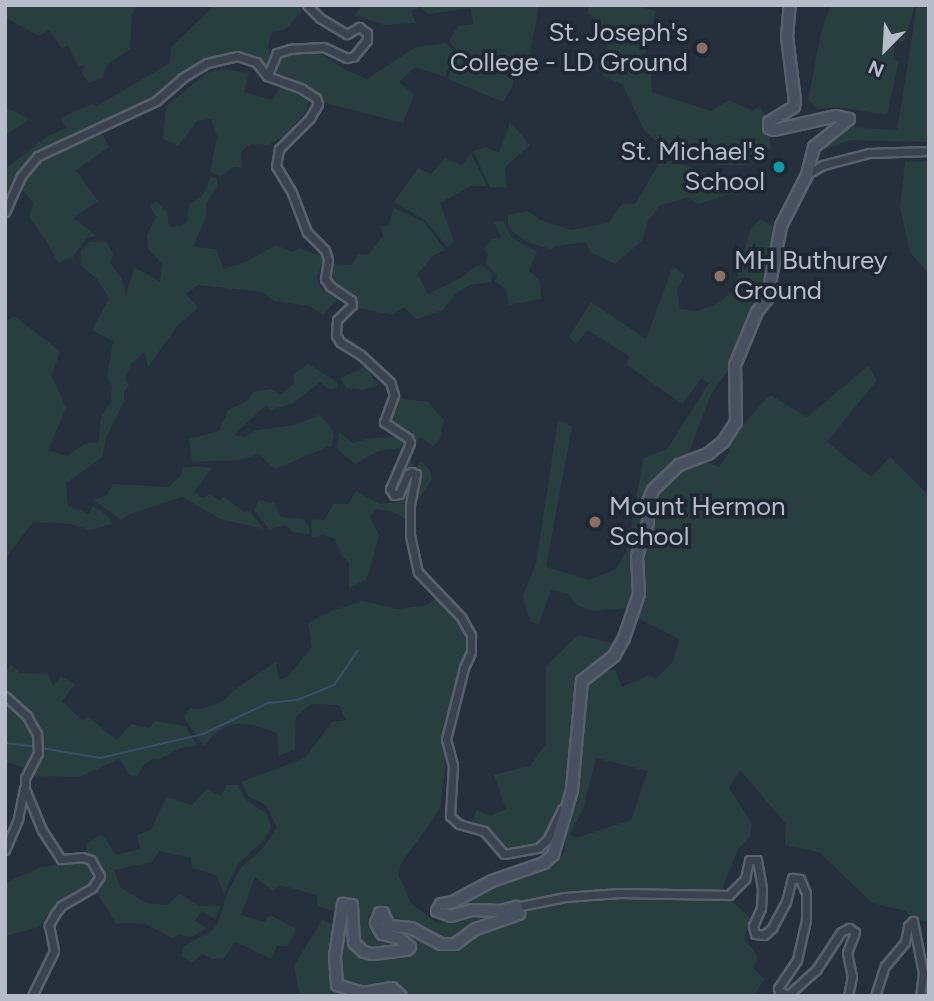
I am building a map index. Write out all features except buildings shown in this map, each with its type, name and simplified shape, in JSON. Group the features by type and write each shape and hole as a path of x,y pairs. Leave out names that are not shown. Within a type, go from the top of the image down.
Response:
{"main road":[{"path":"401,996 392,988 379,988 363,993 337,985 335,956 343,904 352,905 354,943 364,952 373,954 403,951 410,947 408,942 382,934 376,923 380,912 383,913 388,926 411,928 441,944 455,944 476,929 514,918 519,914 516,907 500,911 472,910 451,916 437,911 441,904 453,902 479,886 550,860 572,790 582,681 609,661 624,638 639,594 637,556 648,523 648,502 653,490 679,465 718,446 736,422 735,365 757,312 767,299 781,226 807,175 814,147 849,119 836,116 774,130 769,128 769,122 794,107 795,102 787,37 790,5"}],"street":[{"path":"267,76 276,53 282,50 323,47 346,58 354,56 367,40 367,33 359,27 346,34 320,19 307,5"},
{"path":"5,212 21,176 38,156 156,102 182,78 207,63 237,56 256,62 267,76 287,82 316,99 318,104 310,118 279,149 276,166 292,193 307,232 326,250 328,260 325,279 330,286 351,300 352,305 337,320 336,335 340,342 361,355 390,382 394,395 384,422 408,438 410,443 390,489 394,495 399,494 408,474 416,474 410,505 410,535 418,572 461,617 471,635 471,652 464,668 446,739 453,765 450,816 459,824 484,831 504,855 526,852 538,848 547,840 572,790"},
{"path":"807,175 822,166 869,153 929,151"},
{"path":"5,696 27,716 37,734 38,753 26,778 18,819 5,850"},
{"path":"24,789 37,821 61,859 82,857 91,860 100,876 92,888 61,906 55,914 49,925 54,951 32,996"},
{"path":"516,907 565,897 619,893 729,895 745,879 750,860 757,860 762,889 761,908 754,926 755,934 764,935 772,929 786,902 792,878 800,879 806,892 806,920 800,948 792,970 778,988 779,991 788,995 816,970 841,932 849,928 855,932 847,953 852,976 848,996"},
{"path":"874,996 885,966 905,942 908,926 913,921 923,973 920,996"}],"green space":[{"path":"5,5 137,5 132,16 130,49 107,65 102,78 89,83 82,74 85,65 78,67 68,45 62,48 49,30 39,36 5,17"},
{"path":"215,5 299,5 302,11 286,29 271,33 268,46 271,55 266,71 258,59 241,52 211,57 191,67 154,98 111,116 88,131 67,137 30,158 20,168 5,198 5,169 48,136 66,128 61,118 91,104 97,106 170,63 171,47"},
{"path":"362,5 539,5 530,54 515,57 513,85 503,102 448,79 457,51 449,41 458,26 473,24 471,8 429,14 420,7 411,11 416,23 384,25 355,15"},
{"path":"590,5 634,5 656,11 641,72 651,74 652,92 711,111 729,100 753,111 759,106 767,118 762,123 771,149 759,148 747,165 719,165 682,147 666,150 645,131 622,84 603,76 609,31 587,13"},
{"path":"831,5 915,5 904,42 895,41 893,60 899,61 887,115 838,107 818,109 808,100 821,33"},
{"path":"917,5 929,9 929,142 851,140 819,151 849,127 897,130"},
{"path":"446,43 454,52 445,77 415,67 399,82 414,95 403,123 322,102 315,90 288,76 273,75 282,56 288,52 316,51 346,70 367,79 416,47"},
{"path":"222,69 249,73 244,92 272,100 281,86 309,101 306,111 284,136 268,145 250,144 241,152 242,168 234,167 221,176 210,172 217,136 211,119 197,121 178,146 163,139 166,106 207,73"},
{"path":"9,109 29,119 5,136 5,110"},
{"path":"510,122 530,145 505,167 507,188 490,187 473,151 486,147 499,153"},
{"path":"103,135 109,147 76,170 98,201 73,218 96,236 86,238 73,257 58,263 29,217 33,203 21,188 27,172 39,159 66,146"},
{"path":"471,153 487,186 471,186 440,203 454,241 447,247 425,220 394,202 418,168 431,174 445,158 462,165"},
{"path":"672,160 747,189 698,204 688,197 659,206 648,221 642,241 615,264 590,252 586,242 551,249 529,243 513,232 508,223 508,215 528,211 540,220 571,230 608,223 622,204 635,204 659,164"},
{"path":"929,161 929,273 910,253 900,207 905,162"},
{"path":"211,177 217,178 217,186 206,204 206,217 193,247 216,249 224,269 248,261 275,245 293,252 299,248 324,257 317,278 320,287 338,299 323,315 310,306 274,301 262,292 198,285 186,294 198,308 178,325 148,367 145,352 131,364 125,379 129,386 124,391 124,401 105,440 103,457 66,483 68,506 89,514 93,506 108,516 113,524 90,530 71,524 33,522 5,559 5,322 14,316 60,351 52,376 66,408 48,450 67,456 86,443 98,443 101,418 111,402 112,386 107,377 113,341 92,330 109,298 97,279 80,265 81,250 90,242 106,242 113,253 111,264 121,278 126,296 134,267 160,282 162,264 148,249 147,235 156,217 150,206 156,201 167,212 169,227 182,226 187,221 189,204 201,198"},
{"path":"394,208 424,222 445,250 434,255 417,274 428,294 461,278 476,266 483,266 493,274 491,282 470,285 455,294 443,310 416,319 404,307 392,315 356,307 352,299 332,287 330,279 334,264 351,265 358,255 369,254 383,236 380,226 388,226"},
{"path":"760,219 776,229 763,298 754,310 730,368 711,394 687,458 651,488 636,589 628,608 593,611 577,605 567,593 551,590 539,625 530,621 523,596 536,564 558,420 572,427 546,567 589,580 616,569 628,548 643,459 668,448 709,383 701,379 682,404 627,365 629,356 588,330 576,344 569,337 591,302 646,339 673,266 685,275 677,290 680,309 698,311 719,303 734,289 750,230"},
{"path":"503,221 511,237 537,252 529,271 540,281 541,299 509,305 506,289 495,281 497,275 485,263 488,255 484,249 492,239 501,237 494,222"},
{"path":"341,335 354,341 371,361 341,339"},
{"path":"374,363 394,377 403,399 428,402 444,420 439,441 433,446 420,437 412,447 389,421 397,402 393,379"},
{"path":"308,364 337,382 338,387 330,390 320,382 293,403 270,410 266,405 234,435 244,437 257,430 295,425 319,415 330,426 334,436 332,445 275,469 259,454 240,460 192,462 189,439 219,431 228,410 247,401 254,392 271,389 281,395 294,384 293,375"},
{"path":"868,366 877,380 827,442 871,477 890,457 929,496 929,921 912,920 906,911 872,903 819,852 785,845 786,824 740,770 729,788 752,823 750,837 738,849 721,892 618,891 444,913 493,882 555,866 565,851 564,835 575,800 588,681 597,673 615,669 622,687 649,675 656,679 673,662 679,639 638,618 644,593 641,556 654,523 656,492 666,480 702,461 719,467 730,451 726,443 770,395 807,417","holes":["596,758 648,771 631,820 577,838 570,834 583,809"]},
{"path":"366,367 378,385 363,390 346,388 340,378"},
{"path":"339,432 353,443 371,438 400,437 404,442 400,448 379,451 355,464 337,449"},
{"path":"407,452 415,468 404,471 397,491 392,489"},
{"path":"421,462 430,470 432,479 415,504 420,477 415,468"},
{"path":"183,468 212,468 194,492 202,498 210,494 219,500 224,497 244,512 250,511 264,529 221,519 182,497 130,514 121,520 94,500 107,495 113,484 169,487 181,475"},
{"path":"410,476 414,479 408,490 407,520 394,512 377,509 370,516 379,535 373,558 366,580 349,588 349,562 341,555 335,539 323,535 312,538 311,519 324,520 334,504 348,504 356,491 380,504 398,502 403,499"},
{"path":"259,500 275,503 281,517 303,519 310,528 309,534 293,532 286,525 269,529 254,510"},
{"path":"437,598 458,619 467,637 468,650 460,669 443,739 446,763 440,809 400,865 399,876 411,903 438,924 509,911 456,938 445,940 394,923 387,911 379,907 368,917 368,927 375,934 393,939 405,947 367,950 356,940 353,903 345,899 339,901 333,911 318,906 317,895 280,885 273,891 255,877 241,915 264,922 270,915 296,929 288,946 277,946 271,959 234,943 224,958 212,959 202,954 193,962 181,956 184,946 213,930 218,923 228,891 241,868 264,847 277,827 266,805 248,796 241,782 305,758 332,722 346,720 339,705 312,704 296,716 295,749 279,756 277,733 250,724 231,724 214,734 204,746 184,718 190,708 202,709 224,700 238,687 276,662 279,680 288,676 312,647 308,623 332,611 362,601 397,609 427,605"},
{"path":"578,635 616,644 600,665 586,667 578,675 570,722 569,770 563,800 544,839 535,847 504,851 498,846 491,830 472,821 477,810 490,816 506,809 494,775 530,766 546,744 546,666"},
{"path":"11,664 19,673 48,674 53,686 61,676 75,684 62,701 82,720 88,717 117,740 131,724 149,728 155,721 185,726 197,746 183,747 157,760 154,758 145,764 137,776 130,775 119,759 79,777 29,776 39,733 5,693 5,674"},
{"path":"5,700 26,721 34,736 33,754 24,768 5,761"},
{"path":"227,785 237,785 246,800 267,814 271,828 263,841 238,864 224,894 216,875 192,868 191,858 159,851 152,862 114,870 121,888 146,903 167,905 180,894 199,906 220,906 216,919 201,911 195,921 207,928 191,937 180,935 172,938 144,923 116,924 94,888 102,874 94,860 87,856 86,844 102,834 116,855 140,849 137,835 151,830 166,797 192,805 207,789 221,796"},
{"path":"86,861 95,872 90,887 57,902 39,927 5,936 5,883 41,867"},
{"path":"619,896 730,900 751,918 744,939 758,956 753,968 764,979 754,996 404,996 400,990 361,990 339,982 336,957 344,910 350,911 359,953 412,945 409,939 386,933 380,927 382,917 407,931 459,946 487,930 518,922 524,918 527,907 566,900"},
{"path":"322,920 335,925 331,971 333,985 359,996 300,996 294,966"}],"waterway":[{"path":"41,748 100,758 203,734 268,703 297,700 334,685 358,650"},
{"path":"5,743 36,747"}],"place":[{"name":"St. Joseph's College - LD Ground","path":"702,48"},
{"name":"St. Michael's School","path":"779,167"},
{"name":"MH Buthurey Ground","path":"720,276"},
{"name":"Mount Hermon School","path":"595,522"}]}
